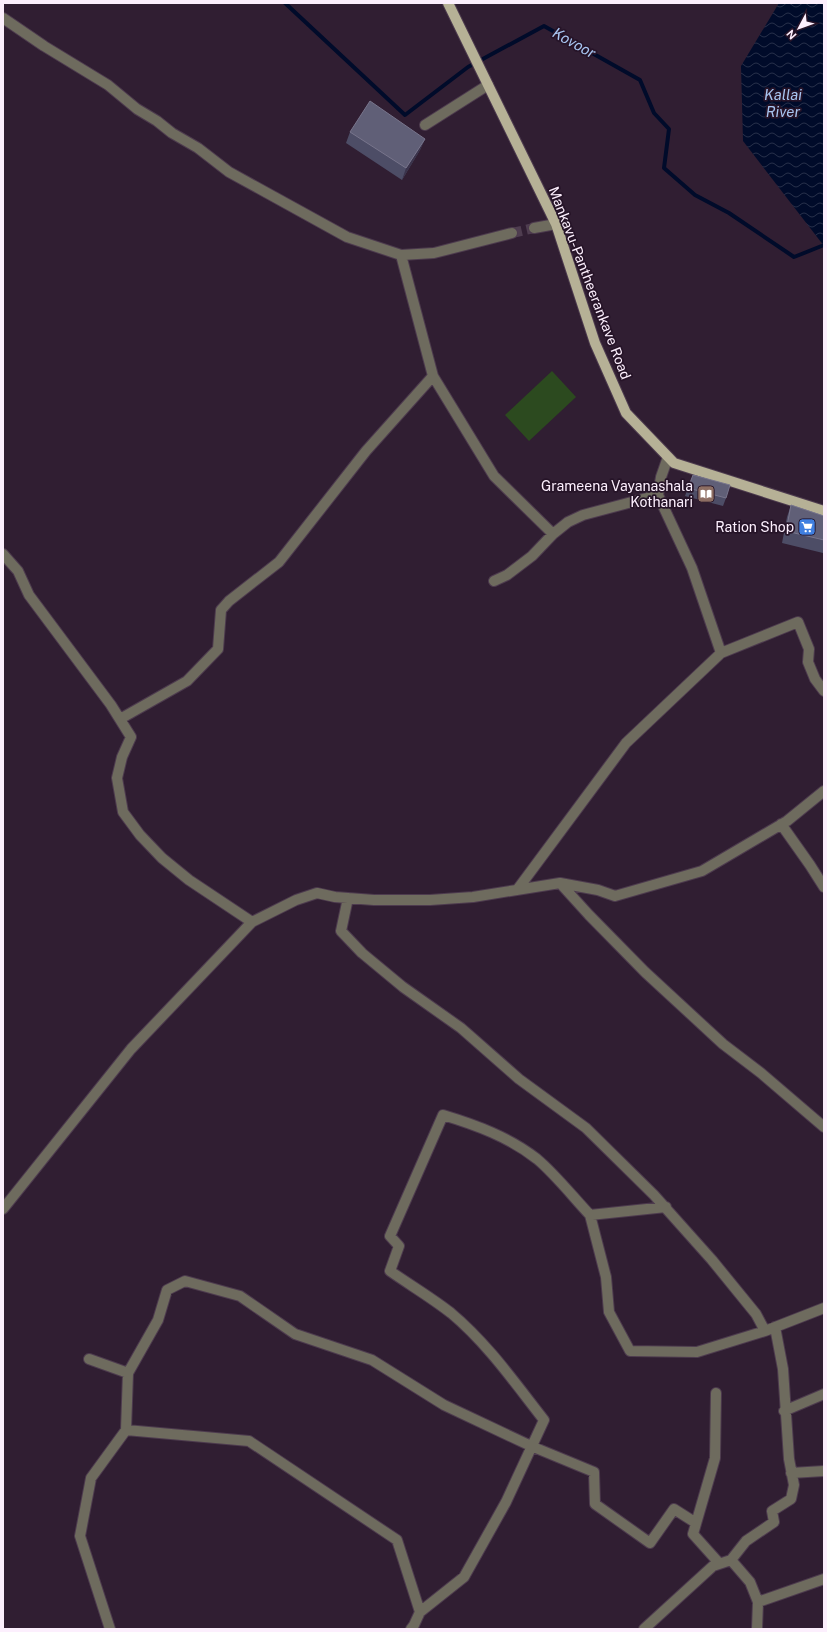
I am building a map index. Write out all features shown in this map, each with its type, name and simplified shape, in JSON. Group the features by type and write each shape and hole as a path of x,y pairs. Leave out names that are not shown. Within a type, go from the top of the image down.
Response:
{"main road":[{"name":"Mankavu-Pantheerankave Road","path":"448,3 556,224 595,343 626,413 674,463 824,511"}],"street":[{"path":"3,18 44,46 108,85 137,109 198,148 229,172 347,237 401,255 434,253 512,233"},
{"path":"424,125 487,82"},
{"path":"534,228 556,224"},
{"path":"401,255 433,376 494,476 553,534"},
{"path":"120,719 187,682 218,649 221,610 229,601 280,562 366,451 433,376"},
{"path":"668,457 661,476 658,495 692,568 721,653"},
{"path":"494,581 507,575 532,556 553,534 568,522 583,515 658,495"},
{"path":"3,554 18,571 33,601 102,693 131,737 122,757 117,778 123,812 140,835 162,858 189,880 252,922"},
{"path":"517,890 626,743 721,653 798,622 809,649 808,662 815,679 824,691"},
{"path":"3,1209 131,1049 252,922 296,900 317,893 334,897 348,898 430,900 474,897 560,883 598,890 615,896 702,871 782,824 824,791"},
{"path":"782,824 824,887"},
{"path":"560,883 645,972 706,1028 824,1128"},
{"path":"348,898 342,931 362,953 403,987 461,1028 519,1079 586,1128 666,1207 751,1308 765,1331"},
{"path":"411,1629 420,1612 464,1577 506,1502 544,1420 478,1338 450,1313 390,1272 399,1246 390,1236 443,1115 478,1126 517,1146 538,1160 590,1214 606,1277 608,1312 630,1351 697,1352 765,1331 824,1308"},
{"path":"590,1214 666,1207"},
{"path":"110,1629 80,1536 91,1478 126,1430 128,1373 158,1320 167,1290 185,1280 240,1296 295,1334 372,1360 444,1405 531,1446 594,1472 595,1504 650,1543 674,1509 696,1523"},
{"path":"644,1629 713,1566 731,1560 746,1541 774,1522 772,1511 791,1499 794,1485 791,1473 784,1411 783,1369 775,1327"},
{"path":"89,1359 128,1373"},
{"path":"716,1393 714,1458 693,1534 720,1563"},
{"path":"784,1411 824,1394"},
{"path":"126,1430 249,1441 397,1540 420,1612"},
{"path":"791,1473 824,1471"},
{"path":"731,1560 750,1582 758,1602 757,1629"},
{"path":"758,1602 824,1578"}],"green space":[{"path":"552,371 576,397 529,441 505,415"}],"water":[{"name":"Kallai River","path":"779,3 824,3 824,246 743,141 741,66"}],"building":[{"path":"370,101 425,139 406,168 350,132"},
{"path":"693,475 730,485 726,498 688,488"},
{"path":"791,505 824,516 824,540 786,531"}],"waterway":[{"name":"Kovoor","path":"285,3 405,115 468,67 544,26 640,80 654,113 669,129 664,168 695,195 729,213 794,257 824,245"}],"tunnel":[{"path":"512,233 534,228"}],"place":[{"name":"Grameena Vayanashala Kothanari","path":"706,494"},
{"name":"Ration Shop","path":"807,527"}]}
